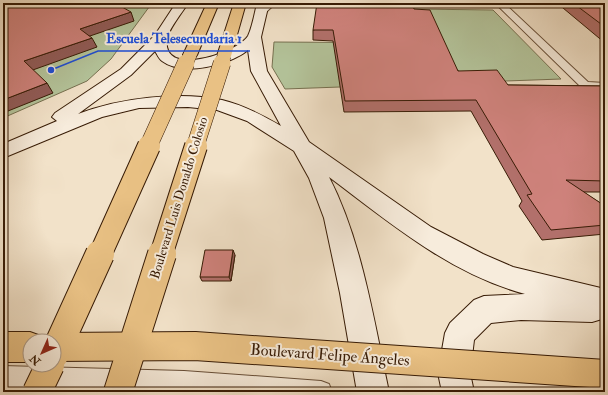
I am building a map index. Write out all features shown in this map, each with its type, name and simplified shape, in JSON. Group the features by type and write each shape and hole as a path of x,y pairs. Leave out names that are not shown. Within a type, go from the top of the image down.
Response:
{"main road":[{"path":"3,151 78,106 126,72 160,38 182,3"},
{"path":"62,337 214,3"},
{"name":"Boulevard Luis Donaldo Colosio","path":"118,392 240,3"},
{"path":"266,6 254,37 260,73 319,178 336,218 354,293 373,392"},
{"path":"160,38 161,49 165,55 172,60 183,64 196,64 216,60 235,53 254,37"},
{"path":"3,151 54,129 96,114 138,103 188,102 220,105 254,117 302,147 423,234 474,262 511,278 605,302"},
{"path":"458,392 454,373 460,333 484,310 521,307 605,310"},
{"name":"Boulevard Felipe Ángeles","path":"62,347 195,346 605,374"},
{"path":"3,347 22,347"},
{"path":"37,392 46,373"}],"lane":[{"path":"499,3 585,85 605,86"},
{"path":"3,377 184,382 321,392"}],"green space":[{"path":"126,3 152,3 111,59 87,81 3,118 3,113 19,61 55,17 111,8"},
{"path":"413,9 493,10 561,79 285,89 272,67 274,42 438,43"}],"building":[{"path":"3,3 115,3 131,12 80,29 92,38 24,61 47,83 3,100"},
{"path":"317,3 412,3 414,9 430,10 458,71 497,70 508,85 605,86 605,181 566,180 605,206 605,225 551,230 527,195 532,194 476,100 345,101 333,30 313,30"},
{"path":"573,3 605,3 605,27"},
{"path":"205,250 233,250 229,277 200,277"}],"place":[{"name":"Escuela Telesecundaria 1","path":"51,70"}]}
